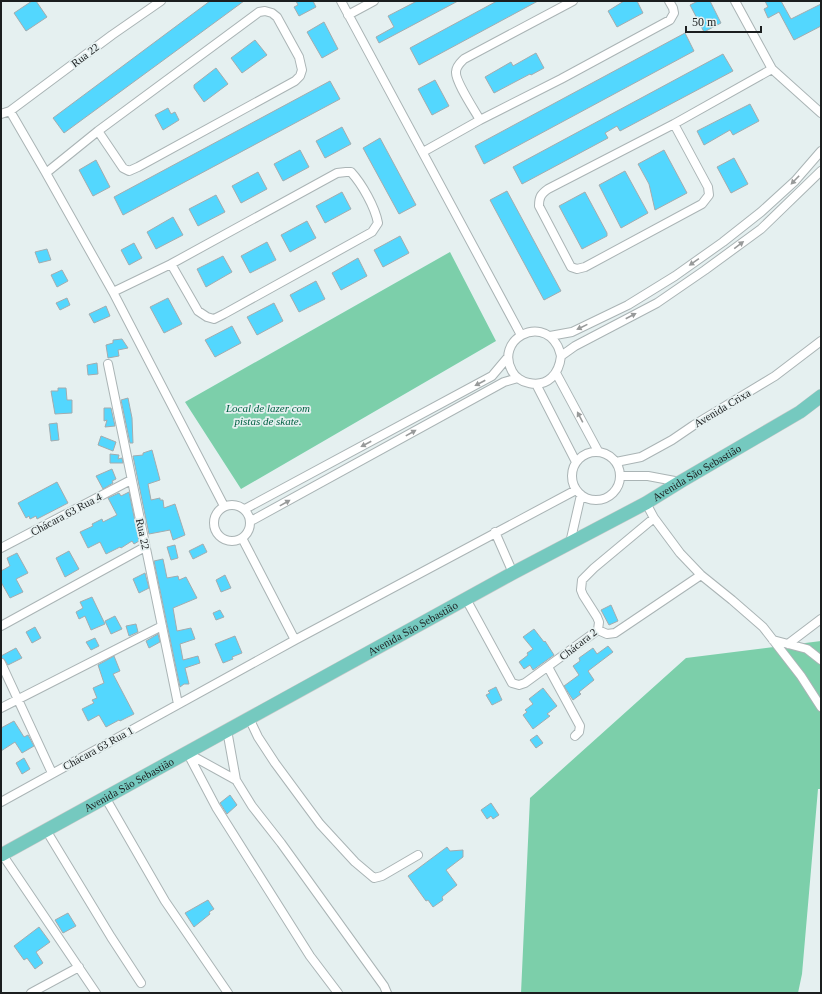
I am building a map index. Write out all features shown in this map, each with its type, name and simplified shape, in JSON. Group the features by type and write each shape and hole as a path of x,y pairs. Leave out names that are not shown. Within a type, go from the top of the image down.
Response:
{"main road":[{"name":"Avenida São Sebastião","path":"1,854 513,573 646,503 800,412 821,396"}],"street":[{"name":"Rua 22","path":"1,114 10,111 112,35 161,1"},
{"path":"341,1 521,335"},
{"path":"348,15 374,1"},
{"path":"480,120 462,89 455,73 460,63 464,59 573,1"},
{"path":"423,152 480,120 561,79 670,20 674,13 669,1"},
{"path":"735,1 772,69 821,114"},
{"path":"46,173 98,131 260,12 265,11 272,13 277,17 299,57 302,70 300,76 295,81 138,167 129,170 123,168 98,131"},
{"path":"674,124 708,187 709,195 706,200 702,204 585,267 576,269 571,266 540,206 539,199 542,193 674,124 772,69"},
{"path":"10,111 113,292 224,506"},
{"path":"550,336 572,332 628,305 674,276 723,242 761,212 795,181 821,151"},
{"path":"561,356 575,346 657,303 705,270 761,229 821,171"},
{"path":"113,292 170,264 337,173 351,172 358,179 376,214 378,223 372,232 214,319 207,317 198,311 170,264"},
{"path":"245,509 492,376 508,357 512,344 521,335 530,332 541,332 550,336 558,345 561,356 560,365 556,373 547,381 536,384 526,383 518,378 512,372 508,357"},
{"name":"Avenida Crixa","path":"616,462 641,457 672,440 775,376 821,341"},
{"name":"Rua 22","path":"108,364 178,704"},
{"path":"556,373 598,451"},
{"path":"251,521 504,382 518,378"},
{"path":"536,384 576,462"},
{"path":"598,451 608,455 616,462 620,476 619,484 610,496 596,500 588,498 579,492 572,481 572,471 576,462 586,454 598,451"},
{"path":"620,476 648,476 680,482"},
{"name":"Chácara 63 Rua 4","path":"1,548 131,480"},
{"path":"570,543 579,492"},
{"name":"Chácara 63 Rua 1","path":"1,663 52,773 495,532 579,492"},
{"path":"646,503 654,518 680,553 701,575 763,627 801,676 821,707"},
{"path":"231,504 245,509 251,521 249,531 242,538 233,542 224,539 216,532 214,523 217,513 224,506 231,504"},
{"name":"Chácara 2","path":"466,599 512,683 521,685 548,668 598,630 599,622 597,617 581,590 582,580 594,568 654,518"},
{"path":"495,532 513,573"},
{"path":"242,538 295,640"},
{"path":"1,626 145,547"},
{"path":"598,630 607,634 615,633 625,628 701,575"},
{"path":"788,644 821,619"},
{"path":"1,708 162,626"},
{"path":"773,640 807,649 821,660"},
{"path":"548,668 580,726 579,732 575,736"},
{"path":"249,718 258,737 275,763 320,824 355,862 374,878 382,876 418,855"},
{"path":"227,730 236,780 252,806 281,843 384,986 387,993"},
{"path":"187,752 236,780"},
{"path":"187,752 216,807 310,956 338,993"},
{"path":"1,802 52,773"},
{"path":"105,797 165,901 228,993"},
{"path":"46,830 111,937 141,983"},
{"path":"1,854 96,993"},
{"path":"31,993 79,967"}],"green space":[{"name":"Local de lazer com pistas de skate.","path":"450,252 496,341 241,489 185,402"},
{"path":"821,641 821,789 818,789 802,974 798,993 521,993 530,798 686,658"}],"building":[{"path":"32,1 36,1 47,17 26,31 14,13"},
{"path":"210,1 244,1 64,133 53,118"},
{"path":"296,1 313,1 316,7 299,16 294,7 298,5"},
{"path":"417,1 458,1 379,43 376,37 394,27 388,16"},
{"path":"497,1 538,1 419,65 410,48"},
{"path":"624,1 637,1 643,13 617,27 608,11"},
{"path":"698,1 710,1 721,23 704,32 690,5"},
{"path":"765,1 781,1 791,19 821,4 821,26 794,40 779,12 768,18 764,9 768,7"},
{"path":"324,22 338,49 322,58 307,32"},
{"path":"685,33 694,51 484,164 475,146"},
{"path":"255,40 267,55 242,73 231,58"},
{"path":"536,53 544,68 494,93 485,77 511,62 513,66"},
{"path":"723,54 733,71 620,131 617,126 605,133 608,138 522,184 513,167"},
{"path":"216,68 228,84 204,102 194,88 194,85"},
{"path":"435,80 449,106 432,115 418,89"},
{"path":"330,81 340,99 123,215 114,197"},
{"path":"750,104 759,121 733,135 730,130 704,145 697,131"},
{"path":"168,108 171,114 175,112 179,120 163,130 155,115"},
{"path":"342,127 351,144 325,158 316,141"},
{"path":"380,138 416,205 399,214 363,148"},
{"path":"300,150 309,167 283,181 274,164"},
{"path":"664,150 687,193 655,210 649,184 638,164"},
{"path":"734,158 748,184 731,193 717,167"},
{"path":"96,160 110,187 93,196 79,170"},
{"path":"625,171 648,213 621,228 599,185"},
{"path":"258,172 267,189 241,203 232,186"},
{"path":"507,191 561,291 544,300 490,200"},
{"path":"342,192 351,209 325,223 316,206"},
{"path":"585,192 607,233 607,236 582,249 559,206"},
{"path":"216,195 225,212 198,226 189,209"},
{"path":"173,217 183,235 156,249 147,232"},
{"path":"307,221 316,238 290,252 281,235"},
{"path":"400,236 409,253 383,267 374,250"},
{"path":"267,242 276,260 250,273 241,256"},
{"path":"134,243 142,258 129,265 121,250"},
{"path":"47,249 51,260 39,263 35,252"},
{"path":"223,256 232,272 206,287 197,269"},
{"path":"358,258 367,276 341,290 332,273"},
{"path":"62,270 68,281 57,287 51,275"},
{"path":"316,281 325,299 299,312 290,295"},
{"path":"67,298 70,305 60,310 56,303"},
{"path":"168,298 182,324 164,333 150,307"},
{"path":"274,303 283,321 257,335 247,317"},
{"path":"106,306 110,316 94,323 89,314"},
{"path":"232,326 241,343 215,357 205,340"},
{"path":"122,339 128,348 118,350 119,356 108,358 106,345 113,343 113,340"},
{"path":"97,363 98,374 88,375 87,365"},
{"path":"58,388 66,388 67,400 72,400 72,413 55,414 51,391 58,391"},
{"path":"128,398 132,418 133,443 130,443 121,400"},
{"path":"104,408 111,408 115,426 105,427 107,420 104,421"},
{"path":"57,423 59,440 51,441 49,424"},
{"path":"101,436 116,442 113,451 98,445"},
{"path":"152,450 160,480 148,484 151,500 160,498 160,500 163,500 164,508 175,504 185,535 173,540 170,530 149,534 133,456 143,455 143,453"},
{"path":"110,454 119,455 118,459 122,458 123,463 110,463"},
{"path":"112,469 116,479 112,481 113,483 103,489 96,476"},
{"path":"57,482 68,503 37,519 36,516 30,519 29,516 26,518 18,503"},
{"path":"129,492 139,541 134,544 132,541 121,548 120,547 106,554 100,542 88,548 80,532 93,526 92,524 102,519 103,522 117,515 108,498 119,493 121,496"},
{"path":"203,544 207,552 193,559 189,551"},
{"path":"175,545 178,558 171,560 167,547"},
{"path":"69,551 79,569 65,577 56,558"},
{"path":"17,553 28,573 16,579 23,592 10,598 1,582 1,571 10,566 7,558"},
{"path":"163,559 167,578 178,576 179,580 186,577 197,598 173,608 177,631 191,628 195,639 180,644 183,660 198,656 200,663 185,668 189,684 184,684 180,687 154,561"},
{"path":"145,573 149,588 139,593 133,579"},
{"path":"225,575 231,588 221,592 216,580"},
{"path":"92,597 105,624 91,630 85,616 79,619 76,612 83,608 80,602"},
{"path":"611,605 618,621 609,625 601,610"},
{"path":"220,610 224,617 216,620 213,613"},
{"path":"115,616 122,629 111,634 105,621"},
{"path":"136,624 138,632 129,636 126,626"},
{"path":"35,627 41,638 32,643 26,632"},
{"path":"534,629 544,642 545,641 554,655 533,670 530,665 524,669 519,662 533,649 523,637"},
{"path":"158,634 160,642 149,648 146,641"},
{"path":"235,636 242,653 223,663 215,644"},
{"path":"95,638 99,646 91,650 86,642"},
{"path":"608,646 613,652 588,671 594,680 579,692 581,694 573,700 564,686 579,675 573,666 580,661 579,658 593,648 597,654"},
{"path":"16,648 22,658 8,665 4,659 1,658 1,656"},
{"path":"114,656 120,671 113,674 134,714 106,727 99,715 88,721 82,709 94,703 92,700 97,698 93,688 104,683 98,665"},
{"path":"496,687 502,700 492,705 486,695 490,693 488,691"},
{"path":"543,688 557,706 547,714 550,716 533,729 523,715 527,712 525,710 533,704 529,699"},
{"path":"14,721 24,737 28,735 34,746 22,753 15,742 1,751 1,728"},
{"path":"537,735 543,743 536,748 530,740"},
{"path":"24,758 30,769 22,774 16,763"},
{"path":"230,795 237,805 227,814 220,803"},
{"path":"491,803 499,815 493,819 491,816 487,819 481,810"},
{"path":"447,847 450,851 463,850 463,857 446,870 457,885 442,897 443,900 433,907 428,900 426,901 408,876"},
{"path":"208,900 214,909 194,927 185,913"},
{"path":"68,913 76,926 63,933 55,920"},
{"path":"39,927 50,942 36,952 43,963 35,969 27,958 24,960 14,946"}]}
